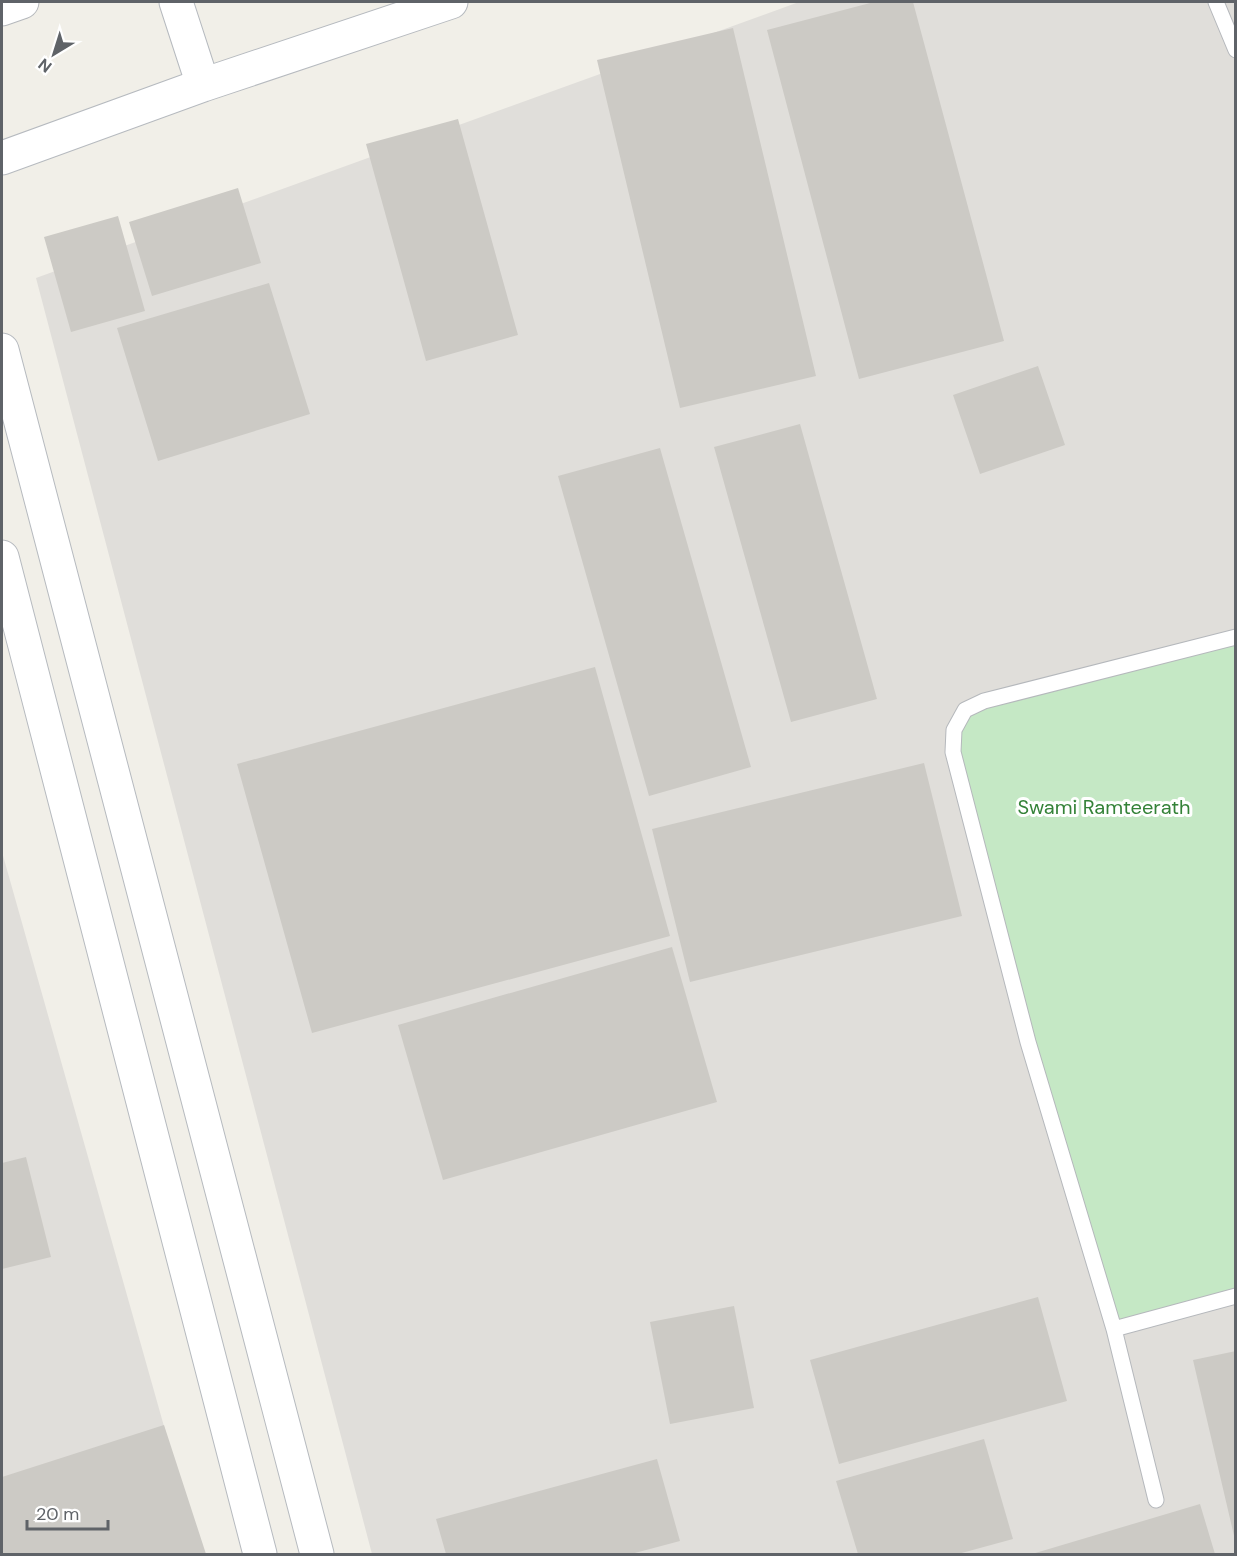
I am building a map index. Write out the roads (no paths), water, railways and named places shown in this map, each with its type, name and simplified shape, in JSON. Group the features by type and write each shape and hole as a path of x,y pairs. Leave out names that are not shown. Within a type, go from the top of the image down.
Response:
{"main road":[{"path":"2,9 22,2"},
{"path":"176,2 203,85"},
{"path":"2,158 203,85 451,2"},
{"path":"2,350 316,1554"},
{"path":"2,557 260,1554"}],"lane":[{"path":"1216,2 1236,50"},
{"path":"1156,1500 1113,1329 1028,1042 953,752 954,730 965,710 984,702 1236,637"},
{"path":"1113,1329 1236,1296"}],"park label":[{"name":"Swami Ramteerath","path":"1104,807"}]}
